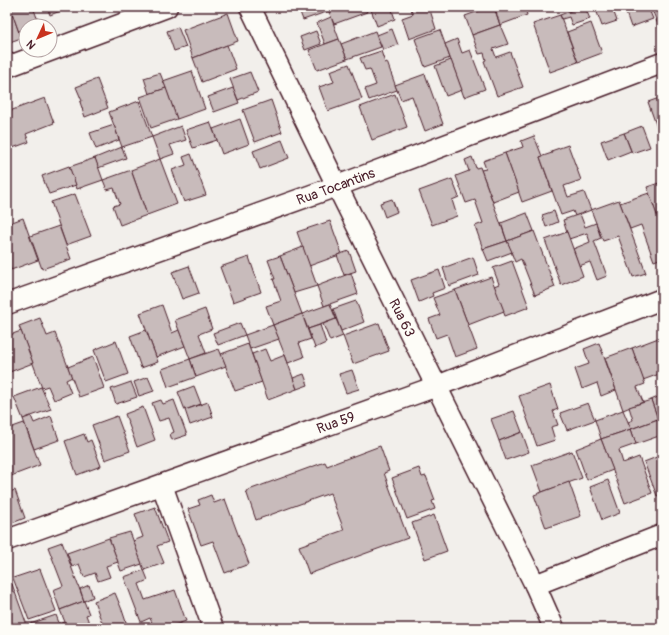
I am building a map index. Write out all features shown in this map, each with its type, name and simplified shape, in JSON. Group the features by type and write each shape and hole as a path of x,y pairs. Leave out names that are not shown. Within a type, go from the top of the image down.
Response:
{"street":[{"path":"7,67 167,7"},
{"name":"Rua 63","path":"250,7 535,585 554,628"},
{"name":"Rua Tocantins","path":"7,304 337,186 662,63"},
{"name":"Rua 59","path":"7,540 436,386 662,299"},
{"path":"162,485 213,628"},
{"path":"535,585 662,535"}],"building":[{"path":"7,7 10,7 18,30 18,39 7,43"},
{"path":"10,7 33,7 37,18 18,18 18,30"},
{"path":"47,7 71,7 50,15"},
{"path":"298,7 327,7 329,11 303,20"},
{"path":"327,7 365,7 367,12 334,24"},
{"path":"370,7 391,7 395,19 377,26"},
{"path":"410,7 429,7 436,29 409,39 402,18 413,14"},
{"path":"494,7 500,25 472,35 465,16"},
{"path":"511,7 525,7 527,15 500,25 496,12"},
{"path":"581,7 585,7 590,19 572,25 569,17 562,19 560,15"},
{"path":"595,7 612,7 617,21 602,26"},
{"path":"624,7 648,7 653,19 631,27"},
{"path":"651,7 662,7 662,36 655,17"},
{"path":"228,13 238,41 193,58 183,30"},
{"path":"560,15 578,62 550,72 533,24"},
{"path":"331,17 339,39 325,44 317,23"},
{"path":"591,23 602,53 578,62 567,32"},
{"path":"500,25 508,44 493,49 496,57 510,52 523,87 497,96 484,61 486,60 484,53 479,54 472,35"},
{"path":"178,27 186,47 174,51 167,31"},
{"path":"392,29 398,45 383,50 377,35"},
{"path":"440,30 450,58 425,67 415,39"},
{"path":"316,31 321,44 305,50 300,37"},
{"path":"375,31 381,47 347,59 341,44"},
{"path":"339,39 347,59 317,70 309,50"},
{"path":"457,39 462,53 470,50 485,89 464,97 445,44"},
{"path":"227,45 236,69 202,82 193,58"},
{"path":"381,51 385,63 387,62 397,90 369,100 365,89 376,85 370,69 365,70 360,58"},
{"path":"451,60 462,90 446,96 435,66"},
{"path":"349,64 362,99 328,111 319,87 334,82 330,71"},
{"path":"192,71 205,109 177,119 163,81"},
{"path":"250,72 258,92 238,100 230,79"},
{"path":"160,73 166,88 149,94 144,78"},
{"path":"425,74 443,124 425,131 412,96 401,100 395,85"},
{"path":"97,79 108,108 85,117 80,102 82,101 76,87"},
{"path":"166,88 177,119 151,128 140,97"},
{"path":"233,88 239,103 214,112 208,97"},
{"path":"395,94 407,127 372,140 360,107"},
{"path":"662,97 662,135 660,136 648,102"},
{"path":"45,98 54,123 26,134 29,142 7,150 7,112"},
{"path":"271,100 282,132 255,142 243,110"},
{"path":"139,101 152,137 122,147 109,112"},
{"path":"240,119 249,144 222,154 213,129"},
{"path":"210,122 217,140 193,148 186,130"},
{"path":"114,125 119,140 96,149 90,133"},
{"path":"181,126 186,140 170,145 174,154 160,159 152,137"},
{"path":"642,126 650,147 632,153 624,133"},
{"path":"624,133 631,151 608,160 601,141"},
{"path":"534,136 542,156 540,157 552,191 522,202 505,153 523,147 521,141"},
{"path":"282,140 289,158 260,169 253,151"},
{"path":"568,145 581,180 564,186 568,197 584,192 591,210 575,216 573,211 561,215 540,157"},
{"path":"122,147 126,158 98,168 95,158"},
{"path":"505,153 519,192 493,202 481,170 486,169 483,161"},
{"path":"191,154 206,195 184,202 172,170 186,165 183,157"},
{"path":"472,157 476,168 480,167 507,241 483,249 475,226 483,223 475,200 466,203 456,176 469,171 465,160"},
{"path":"95,158 103,180 77,189 69,167"},
{"path":"160,159 177,204 147,215 131,170"},
{"path":"69,166 76,185 49,194 42,176"},
{"path":"131,170 147,215 120,225 113,206 120,204 114,188 107,190 103,180"},
{"path":"452,179 459,197 452,200 457,216 432,225 419,191"},
{"path":"662,182 662,221 659,222 647,187"},
{"path":"649,193 662,229 662,258 654,261 641,225 630,229 620,203"},
{"path":"75,194 91,236 66,245 51,202"},
{"path":"392,199 397,212 385,217 380,203"},
{"path":"619,200 646,273 633,277 618,236 603,241 591,210"},
{"path":"554,211 558,222 546,227 542,215"},
{"path":"527,213 534,231 507,241 501,223"},
{"path":"580,214 585,227 596,223 601,238 594,241 607,276 597,280 590,262 579,266 573,249 590,242 587,233 569,239 563,220"},
{"path":"23,218 38,260 11,270 7,260 7,224"},
{"path":"330,221 342,254 309,266 297,232"},
{"path":"59,226 71,259 42,269 30,236"},
{"path":"534,231 555,287 535,295 521,259 515,262 507,241"},
{"path":"567,232 583,276 561,285 545,240"},
{"path":"507,241 512,252 488,261 483,249"},
{"path":"303,247 317,286 294,293 280,256"},
{"path":"349,251 356,271 344,275 337,255"},
{"path":"280,256 302,314 273,325 266,306 281,301 268,260"},
{"path":"249,257 261,292 233,302 220,267"},
{"path":"473,257 479,275 449,286 443,268"},
{"path":"512,261 529,307 505,316 494,286 499,284 493,268"},
{"path":"189,266 199,293 182,299 172,272"},
{"path":"439,270 445,288 432,293 433,296 419,302 411,280"},
{"path":"351,273 358,294 324,306 317,286"},
{"path":"491,277 504,311 468,325 455,290"},
{"path":"455,290 477,349 455,357 447,334 436,338 429,319 440,315 433,298"},
{"path":"356,301 364,322 341,331 333,309"},
{"path":"330,304 336,319 308,329 302,314"},
{"path":"162,305 172,333 179,330 185,346 156,357 140,313"},
{"path":"205,309 212,329 199,334 206,353 190,359 175,320"},
{"path":"302,314 311,339 299,343 304,357 288,363 273,325"},
{"path":"40,318 47,336 55,333 72,377 66,380 71,393 54,400 48,386 42,388 19,326"},
{"path":"336,319 343,336 330,341 323,324"},
{"path":"240,323 245,335 218,345 213,333"},
{"path":"379,323 389,351 353,364 343,336"},
{"path":"273,325 279,339 250,349 245,335"},
{"path":"320,325 326,343 315,348 308,329"},
{"path":"146,330 158,362 141,368 130,336"},
{"path":"21,331 33,363 7,373 7,336"},
{"path":"661,337 662,373 643,380 632,348"},
{"path":"116,341 128,374 106,382 94,350"},
{"path":"599,343 616,390 601,396 597,383 582,389 575,369 589,364 584,349"},
{"path":"248,344 262,382 235,391 221,354"},
{"path":"632,348 645,384 637,387 643,402 623,410 605,358"},
{"path":"219,349 226,366 196,377 190,359"},
{"path":"265,349 270,361 285,355 297,389 268,400 252,354"},
{"path":"93,357 104,388 79,397 68,367"},
{"path":"190,359 196,377 168,387 162,369"},
{"path":"352,370 359,389 346,393 339,374"},
{"path":"304,374 308,385 297,389 293,378"},
{"path":"148,377 154,391 139,396 134,382"},
{"path":"131,382 137,397 116,404 111,389"},
{"path":"550,385 558,409 553,411 558,425 551,427 555,440 537,446 519,396"},
{"path":"194,386 201,404 185,410 178,392"},
{"path":"41,387 51,409 23,419 14,397"},
{"path":"662,396 662,418 658,419 651,400"},
{"path":"161,400 163,404 174,400 187,435 172,440 170,434 174,432 169,418 159,421 152,403"},
{"path":"651,400 658,419 631,429 628,422 633,420 629,407"},
{"path":"208,402 213,417 190,425 185,410"},
{"path":"588,403 595,420 567,430 560,413"},
{"path":"143,407 155,440 137,447 125,414"},
{"path":"623,410 631,429 601,439 595,420"},
{"path":"514,411 522,432 499,441 491,419"},
{"path":"31,416 34,423 51,416 59,440 34,449 23,419"},
{"path":"117,416 130,451 105,460 92,425"},
{"path":"658,419 662,430 662,435 636,444 631,429"},
{"path":"24,423 40,465 11,476 7,466 7,429"},
{"path":"631,429 636,444 619,450 623,463 639,457 652,493 625,503 601,439"},
{"path":"522,432 529,452 506,460 499,441"},
{"path":"84,434 87,442 91,440 101,466 77,475 65,441"},
{"path":"601,439 613,470 587,480 576,449"},
{"path":"380,446 389,471 384,473 408,538 309,574 299,546 344,530 330,493 256,520 246,491 325,462 327,466"},
{"path":"572,451 582,478 542,492 532,465"},
{"path":"662,455 662,494 657,496 644,462"},
{"path":"419,468 422,477 426,476 435,500 432,501 435,509 407,519 392,478"},
{"path":"608,480 620,513 602,520 590,487"},
{"path":"569,482 581,516 546,528 534,495"},
{"path":"15,490 25,518 7,525 7,493"},
{"path":"211,495 214,503 225,499 249,564 225,573 213,541 201,545 188,509 200,505 198,500"},
{"path":"155,507 168,542 157,546 164,563 144,570 133,541 143,537 135,514"},
{"path":"434,515 447,551 425,559 412,523"},
{"path":"130,532 142,564 121,571 109,538"},
{"path":"109,538 118,562 106,566 110,577 98,581 95,573 84,577 79,564 72,567 67,553"},
{"path":"62,542 84,601 60,610 53,590 63,586 48,547"},
{"path":"40,569 56,611 29,620 13,578"},
{"path":"144,570 148,580 139,584 145,600 175,590 186,621 166,628 154,628 150,618 141,622 124,577"},
{"path":"12,584 28,628 7,628 7,586"},
{"path":"89,585 93,597 84,601 80,589"},
{"path":"115,593 128,628 104,628 94,601"},
{"path":"84,601 89,614 86,615 91,628 61,628 60,624 65,622 60,610"},
{"path":"56,615 61,628 32,628 30,624"}]}
